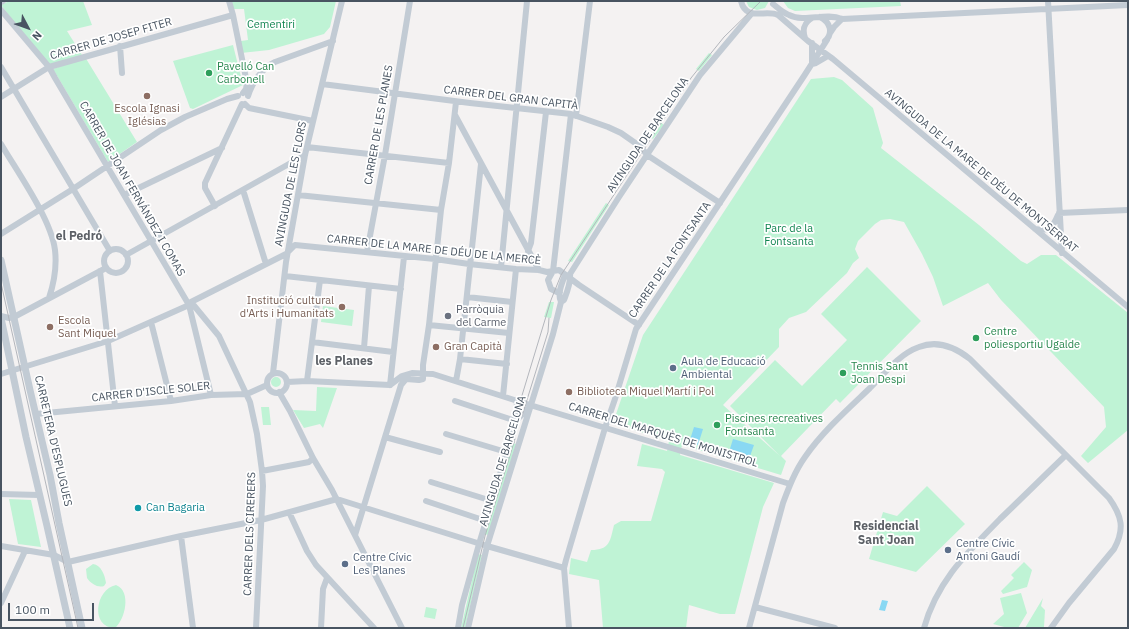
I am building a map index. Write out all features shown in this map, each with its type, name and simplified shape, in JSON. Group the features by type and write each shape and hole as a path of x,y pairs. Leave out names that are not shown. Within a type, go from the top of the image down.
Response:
{"street":[{"path":"229,1 247,83 243,95"},
{"name":"AVINGUDA DE LES FLORS","path":"273,373 285,276 305,155 342,1"},
{"name":"CARRER DE LES PLANES","path":"367,252 385,156 410,1"},
{"path":"501,267 527,1"},
{"path":"568,289 560,292 551,289 549,278 553,271 590,1"},
{"path":"741,1 746,10 752,14 775,13 821,50"},
{"path":"1048,1 1062,253"},
{"path":"764,13 770,9 774,2 790,16 812,18 838,17 842,19 1128,5"},
{"name":"CARRER DE JOAN FERNÁNDEZ I COMAS","path":"1,10 49,67 151,241 190,304 211,395"},
{"name":"AVINGUDA DE BARCELONA","path":"561,302 559,299 560,292 568,276 619,196 700,75 752,14"},
{"name":"CARRER DE JOSEP FITER","path":"1,97 49,67 233,15"},
{"path":"813,43 822,43 828,37 830,29 829,24 820,17"},
{"path":"805,38 803,32 804,26 807,21 812,18"},
{"name":"CARRER DE LA FONTSANTA","path":"569,628 564,568 636,329 812,64 834,27 842,19"},
{"path":"313,121 249,108 238,101 261,73 271,64 333,41"},
{"path":"812,64 813,43"},
{"path":"120,46 122,73"},
{"name":"AVINGUDA DE LA MARE DE DÉU DE MONTSERRAT","path":"821,50 1128,307"},
{"name":"CARRER DE LA FONTSANTA","path":"812,64 828,56"},
{"path":"1,67 110,251"},
{"name":"CARRER DEL GRAN CAPITÀ","path":"322,84 456,102 574,115 621,133 641,147 647,155 720,203"},
{"path":"215,206 205,186 244,104 248,102 243,95"},
{"path":"1,234 73,189 173,123 227,99 243,95"},
{"path":"355,534 401,385 406,379 419,380 423,376 435,259 456,102"},
{"path":"528,251 531,243 546,112"},
{"path":"455,114 539,270"},
{"path":"1,144 40,210 50,231 55,251 56,266 54,282 48,298"},
{"path":"307,147 449,163"},
{"path":"124,195 222,148"},
{"path":"126,255 305,155"},
{"path":"456,382 460,359 469,264 481,164"},
{"path":"243,190 266,264"},
{"path":"298,196 441,210"},
{"path":"1059,213 1128,210"},
{"path":"1034,228 1042,230 1049,228 1053,225 1059,213"},
{"name":"CARRER DE LA MARE DE DÉU DE LA MERCÈ","path":"289,251 295,245 547,272 559,270 639,325"},
{"path":"70,628 39,494 1,317 14,317 103,270 114,274 121,273 128,265 128,258 118,249 110,251 104,258 103,270 108,341 115,406"},
{"path":"1,374 108,341 190,304 286,254 289,251"},
{"path":"390,385 404,257"},
{"name":"CARRETERA D'ESPLUGUES","path":"1,260 82,628"},
{"path":"503,396 516,269"},
{"path":"285,276 401,289"},
{"name":"AVINGUDA DE BARCELONA","path":"468,628 487,546 553,334 561,302 564,300 568,289 568,276"},
{"path":"307,381 320,280"},
{"path":"364,348 370,286"},
{"path":"466,297 512,302"},
{"name":"CARRER DELS CIRERERS","path":"190,304 219,336 247,394 257,434 263,486 256,628"},
{"path":"151,322 171,401"},
{"path":"429,325 509,333"},
{"path":"312,342 393,352"},
{"path":"749,628 781,509 790,484 800,466 814,446 883,374 909,352 919,347 936,344 953,348 970,358 1109,498 1118,510 1121,524 1119,539 1114,549 1074,597 1051,628"},
{"path":"460,359 507,364"},
{"path":"273,373 283,375 286,382 284,389 279,392 271,391 267,385 268,379 273,373"},
{"path":"286,382 307,381 390,385 402,376 412,373 423,376"},
{"name":"CARRER DEL MARQUÈS DE MONISTROL","path":"423,376 436,375 790,484"},
{"name":"CARRER D'ISCLE SOLER","path":"36,414 171,401 211,395 247,394 267,385"},
{"path":"279,392 313,458 337,499 402,628"},
{"path":"455,401 516,421 530,405"},
{"name":"AVINGUDA DE BARCELONA","path":"458,628 462,605 479,544 516,421 517,401"},
{"path":"446,434 506,452"},
{"path":"385,437 440,452"},
{"path":"924,628 933,602 940,588 960,561 1066,454"},
{"path":"262,471 309,462 313,458"},
{"path":"431,482 492,501"},
{"path":"1,494 39,494"},
{"path":"1,546 54,556 68,562 181,536 261,520 337,499 479,544 564,568"},
{"path":"426,501 486,521"},
{"path":"289,512 307,551 316,565 374,628"},
{"path":"181,536 193,628"},
{"path":"1,603 25,551"},
{"path":"321,628 323,589 327,578"},
{"path":"755,607 834,628"}],"green space":[{"path":"9,1 83,1 92,25 67,31 82,55 48,66 1,5"},
{"name":"Cementiri","path":"231,1 336,1 330,27 324,34 269,50 241,53 241,41 248,40 244,9 233,9"},
{"path":"746,1 769,1 765,8 757,10 749,7"},
{"path":"783,1 900,1 901,6 795,11 788,8"},
{"name":"Pavelló Can Carbonell","path":"233,45 243,85 193,109 190,108 173,61"},
{"path":"709,53 712,55 699,71 696,69"},
{"path":"85,57 137,142 108,162 53,69"},
{"name":"Parc de la Fontsanta","path":"834,77 842,80 873,108 883,143 881,148 979,225 1021,261 1027,264 1041,255 1056,255 1128,313 1128,430 1088,463 1081,456 1106,427 1104,407 1001,300 988,283 943,306 933,277 904,222 890,219 881,220 858,241 855,249 859,258 853,263 847,273 806,312 789,318 779,329 779,347 723,405 780,456 730,406 775,360 802,386 847,340 821,314 867,267 921,321 840,403 836,399 781,456 786,461 781,475 682,445 680,455 774,483 763,507 735,614 720,614 689,605 686,628 603,628 599,580 569,574 571,558 587,562 591,550 597,550 608,544 614,525 621,521 651,521 665,472 662,469 637,466 642,444 667,451 669,441 613,423 643,335 811,79"},
{"path":"660,122 664,125 653,139 650,137"},
{"path":"606,203 609,205 572,262 568,261"},
{"path":"549,302 554,302 551,318 544,317"},
{"path":"323,306 354,310 352,326 321,322"},
{"path":"276,377 281,382 276,387 271,382"},
{"path":"317,387 337,388 323,428 320,424 304,428 293,410 316,411"},
{"path":"261,407 269,407 271,425 263,425"},
{"path":"512,443 516,444 488,535 484,534"},
{"path":"927,486 965,524 916,572 869,559 883,512 897,516"},
{"path":"9,499 31,500 41,547 18,544"},
{"path":"478,554 482,555 465,628 461,628"},
{"path":"1024,562 1032,570 1027,587 1003,594 1001,591 1014,578 1011,575"},
{"path":"93,564 98,566 104,574 106,583 104,586 95,585 87,578 86,569"},
{"path":"116,585 121,588 124,593 125,606 122,619 115,628 107,626 102,622 98,608 103,593"},
{"path":"1021,593 1027,613 1018,628 1008,628 993,624 1004,614 1000,598"},
{"path":"1043,598 1041,606 1045,610 1044,627 1025,628"},
{"path":"426,607 437,609 435,619 424,617"}],"water":[{"path":"694,427 703,429 698,445 689,443"},
{"path":"733,439 754,445 749,459 729,452"},
{"path":"882,600 888,601 885,611 879,610"}],"tram line":[{"path":"514,443 520,402 551,300 561,275 691,78 724,37 761,1"},
{"path":"1,283 78,628"},
{"path":"522,416 548,332 549,318"},
{"path":"463,628 485,536 515,439"}],"place":[{"name":"Pavelló Can Carbonell","path":"209,73"},
{"name":"Escola Ignasi Iglésias","path":"147,96"},
{"name":"Institució cultural d'Arts i Humanitats","path":"342,307"},
{"name":"Parròquia del Carme","path":"448,316"},
{"name":"Escola Sant Miquel","path":"50,327"},
{"name":"Centre poliesportiu Ugalde","path":"976,338"},
{"name":"Gran Capità","path":"436,347"},
{"name":"Aula de Educació Ambiental","path":"673,368"},
{"name":"Tennis Sant Joan Despi","path":"843,373"},
{"name":"Biblioteca Miquel Martí i Pol","path":"569,392"},
{"name":"Piscines recreatives Fontsanta","path":"717,425"},
{"name":"Can Bagaria","path":"138,508"},
{"name":"Centre Cívic Antoni Gaudí","path":"948,550"},
{"name":"Centre Cívic Les Planes","path":"345,564"}],"district":[{"name":"el Pedró","path":"79,237"},
{"name":"les Planes","path":"344,362"},
{"name":"Residencial Sant Joan","path":"886,534"}]}
